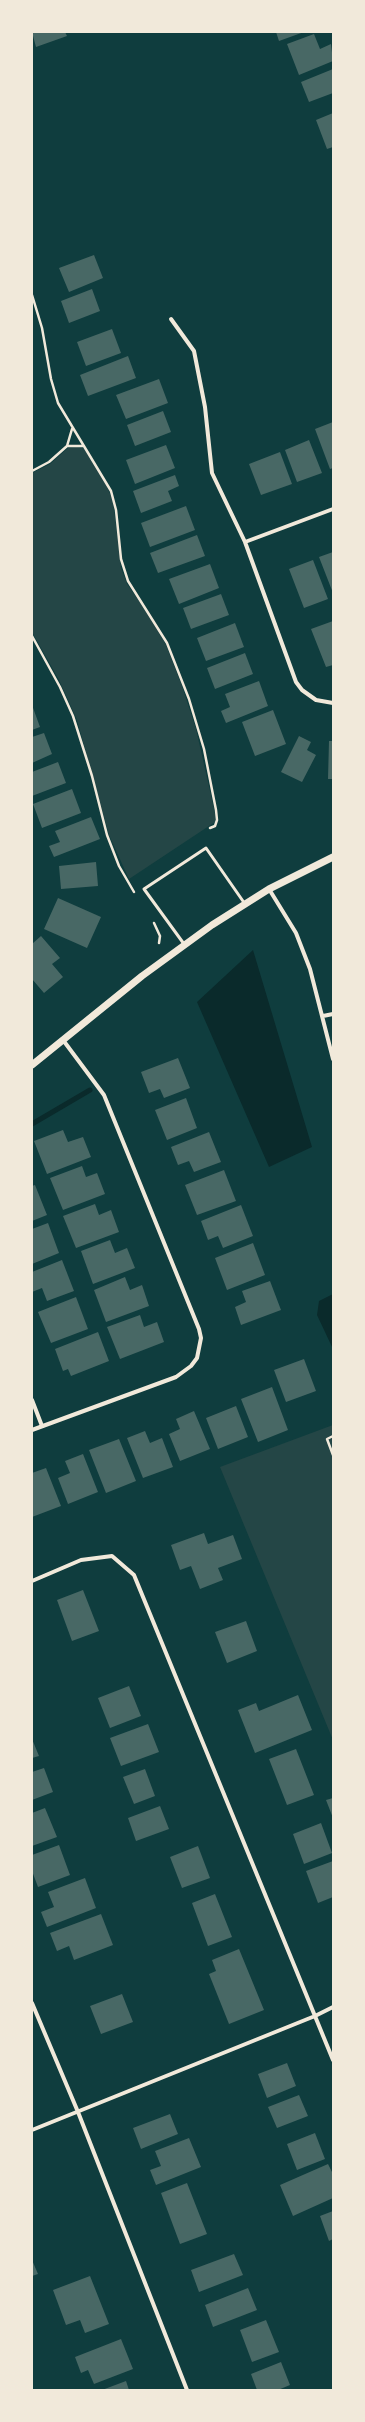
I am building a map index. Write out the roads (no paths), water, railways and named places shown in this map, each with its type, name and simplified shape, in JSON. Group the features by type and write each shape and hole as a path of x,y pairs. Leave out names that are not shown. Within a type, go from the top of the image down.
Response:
{"street":[{"path":"171,319 194,351 205,407 212,472 245,542 296,682 302,690 316,700 333,703"},
{"path":"245,542 333,510"},
{"path":"32,1065 142,976 185,945 269,889 333,857"},
{"path":"269,889 296,933 310,969 333,1059"},
{"path":"323,1016 333,1014"},
{"path":"32,1430 184,1372 196,1358 200,1349 199,1329 104,1095 63,1040"},
{"path":"32,1400 42,1426"},
{"path":"32,1582 81,1560 112,1556 134,1575 333,2060"},
{"path":"32,2003 78,2112 188,2390"},
{"path":"32,2130 316,2016 333,2007"}],"lane":[{"path":"185,945 144,890 206,848 245,904"}],"waterway":[{"path":"32,1124 90,1090"}]}
